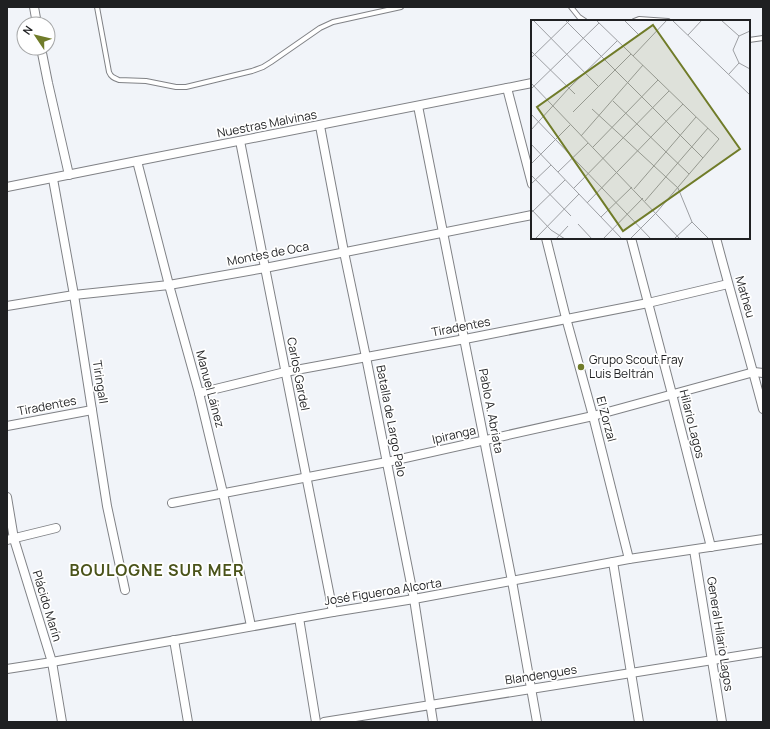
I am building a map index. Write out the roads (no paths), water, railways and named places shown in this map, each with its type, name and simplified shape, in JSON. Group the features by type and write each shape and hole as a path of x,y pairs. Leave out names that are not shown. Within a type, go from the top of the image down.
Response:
{"street":[{"path":"43,56 69,175"},
{"name":"Nuestras Malvinas","path":"7,187 531,83"},
{"path":"507,88 531,180"},
{"name":"Pablo A. Abriata","path":"418,106 485,440 537,722"},
{"name":"Batalla de Largo Palo","path":"320,126 414,599 433,722"},
{"name":"Carlos Gardel","path":"240,141 333,612"},
{"name":"Manuel Láinez","path":"137,161 199,393 223,493 251,626"},
{"name":"Tiringall","path":"53,179 74,295 107,506 126,590"},
{"name":"Montes de Oca","path":"7,306 74,295 169,285 265,268 531,215"},
{"name":"El Zorzal","path":"546,239 629,559"},
{"name":"Hilario Lagos","path":"630,239 711,547"},
{"name":"Matheu","path":"716,239 763,409"},
{"name":"Tiradentes","path":"199,393 285,372 648,303 728,284"},
{"name":"Ipiranga","path":"172,503 387,462 593,416 754,372 763,373"},
{"name":"Tiradentes","path":"7,426 92,410"},
{"name":"Plácido Marín","path":"7,498 11,540 52,662 62,722"},
{"path":"11,540 56,528"},
{"name":"José Figueroa Alcorta","path":"7,669 414,599 629,559 763,539"},
{"name":"General Hilario Lagos","path":"694,550 722,722"},
{"path":"612,562 639,722"},
{"path":"299,618 316,722"},
{"path":"174,640 188,722"},
{"name":"Blandengues","path":"324,722 763,652"}],"lane":[{"path":"97,7 110,76 119,80 146,80 176,87 186,87 252,71 271,62 320,28 333,22 401,7"},
{"path":"572,7 579,17 584,20"},
{"path":"750,40 763,38"}],"place":[{"name":"Grupo Scout Fray Luis Beltrán","path":"581,367"}],"district":[{"name":"BOULOGNE SUR MER","path":"157,570"}]}
